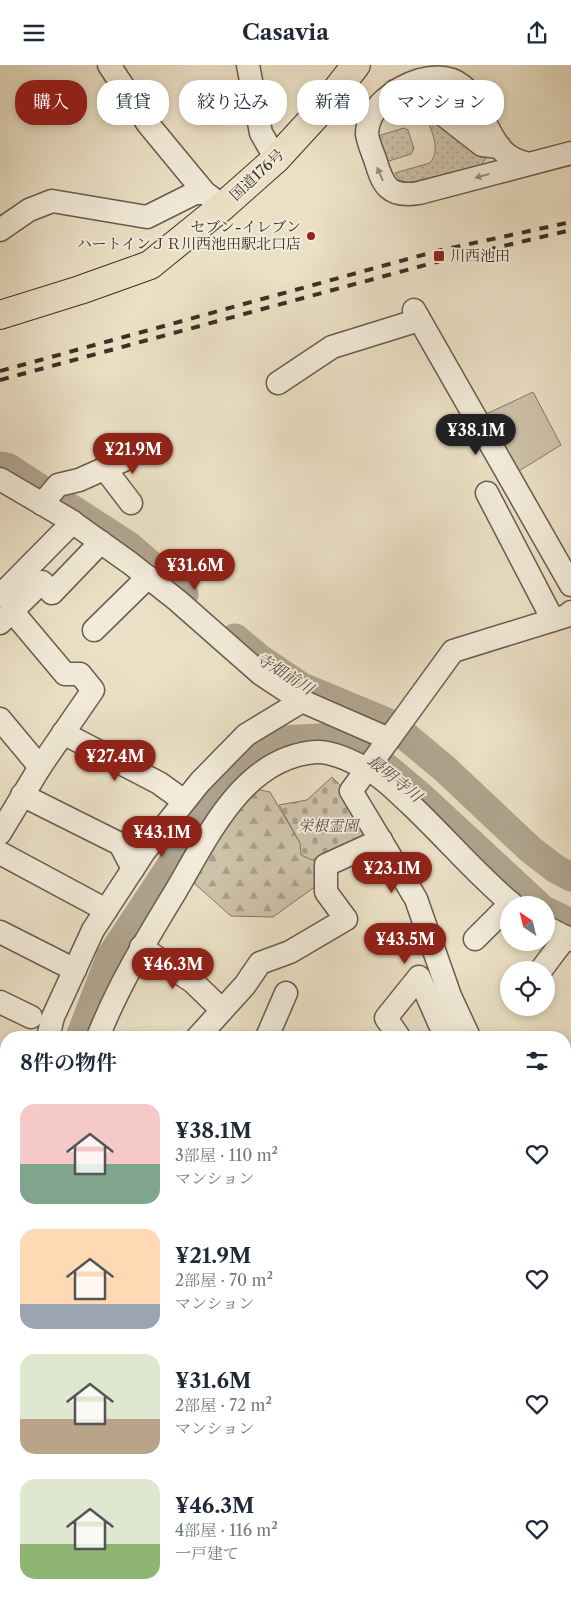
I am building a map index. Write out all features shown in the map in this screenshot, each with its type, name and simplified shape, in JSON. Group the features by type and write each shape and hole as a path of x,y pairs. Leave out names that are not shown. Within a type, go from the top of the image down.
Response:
{"highway":[{"name":"国道176号","path":"0,315 80,290 150,265 214,200 276,159 321,110 356,65"}],"street":[{"path":"109,65 148,124 214,200"},
{"path":"248,65 261,133 276,159"},
{"path":"420,80 438,77 449,80"},
{"path":"379,108 374,113 367,135 379,173 388,188 395,193 404,195 418,193 571,153"},
{"path":"456,125 482,145 500,147"},
{"path":"488,125 500,147 512,158 529,164"},
{"path":"0,231 29,210 52,201 147,217 195,193 214,200"},
{"path":"278,383 332,347 416,315 571,585"},
{"path":"48,496 115,464 131,503"},
{"path":"0,479 48,496 73,522 148,577 261,674 302,701 393,734"},
{"path":"452,1031 416,899 351,791 453,651 562,616 487,493"},
{"path":"4,610 73,522"},
{"path":"4,610 42,582 52,593 101,542"},
{"path":"94,630 148,577"},
{"path":"0,833 12,801 40,767 93,690 80,675 65,674 4,610"},
{"path":"50,1031 53,1017 93,930 144,852 200,782 246,735 302,701"},
{"path":"0,719 40,767"},
{"path":"63,733 159,783 184,801"},
{"path":"100,1031 111,1005 142,947 219,816 249,784 274,765 296,756 318,752 369,767 504,896"},
{"path":"12,801 120,844 133,869"},
{"path":"204,1031 245,985 260,963 290,952 346,919 326,891 326,865 381,840"},
{"path":"0,853 106,910"},
{"path":"476,939 500,916"},
{"path":"0,932 75,970"},
{"path":"549,961 568,938 555,932"},
{"path":"142,947 193,982 222,1011"},
{"path":"395,1031 386,1018 419,977 451,1031"},
{"path":"270,1031 286,993"},
{"path":"0,1002 31,1017"}],"green space":[{"path":"429,125 444,125 487,157 481,165 408,183 400,180 395,173 430,163 435,152"},
{"path":"404,128 408,130 414,149 411,154 389,161 384,158 378,139 381,135"},
{"path":"533,392 561,445 514,474 482,416"},
{"name":"栄根霊園","path":"332,777 346,791 375,838 323,865 301,855 300,843 279,805 307,800"},
{"path":"255,789 270,792 300,843 323,865 323,881 273,917 231,916 195,884 195,871"}],"waterway":[{"name":"寺畑前川","path":"0,466 7,467 129,546 184,594"},
{"name":"寺畑前川","path":"235,638 259,658 302,687 391,724 445,769 531,850 556,869 571,877"},
{"name":"最明寺川","path":"82,1031 111,956 207,811 239,768 283,740 336,737 381,763 418,794 528,896"},
{"name":"最明寺川","path":"555,915 571,923"}],"railway":[{"path":"0,371 437,251 571,222"},
{"path":"0,380 440,261 571,230"}],"place":[{"name":"セブン-イレブン ハートインＪＲ川西池田駅北口店","path":"311,236"},
{"name":"川西池田","path":"439,256"}]}
